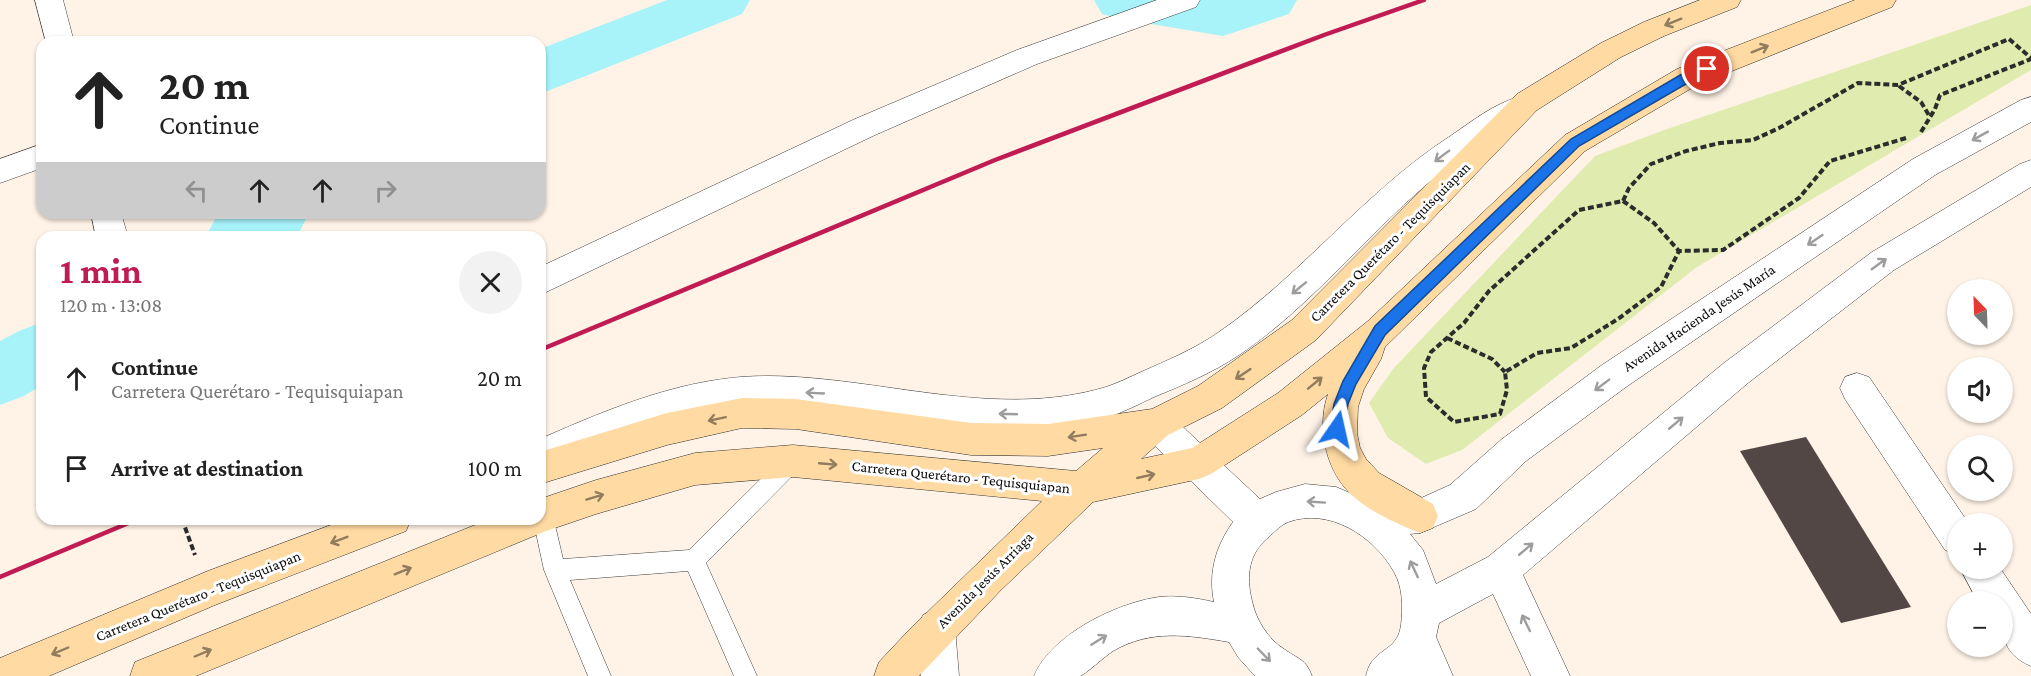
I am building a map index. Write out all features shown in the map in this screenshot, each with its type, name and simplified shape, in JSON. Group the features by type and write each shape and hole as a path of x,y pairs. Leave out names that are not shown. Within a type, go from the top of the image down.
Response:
{"main road":[{"name":"Carretera Querétaro - Tequisquiapan","path":"546,466 667,429 742,413 796,414 971,439 1048,440 1156,424 1210,397 1304,330 1527,102 1611,50 1654,29 1727,0"},
{"name":"Carretera Querétaro - Tequisquiapan","path":"546,515 596,497 695,469 793,461 1080,488 1199,463 1290,404 1380,331 1575,143 1687,77 1882,0"},
{"path":"1380,331 1350,381 1341,404 1337,429 1347,464 1370,488 1420,516"},
{"name":"Avenida Jesús Arriaga","path":"893,676 936,628 1080,488 1156,424"},
{"name":"Carretera Querétaro - Tequisquiapan","path":"3,676 208,589 377,525"},
{"name":"Carretera Querétaro - Tequisquiapan","path":"149,676 519,525"}],"street":[{"path":"49,0 58,36"},
{"path":"546,279 865,127 1027,57 1185,0"},
{"path":"546,453 637,415 702,397 767,390 846,395 968,412 1040,415 1108,402 1170,375 1229,344 1309,279 1406,185 1437,159 1527,102"},
{"name":"Avenida Hacienda Jesús María","path":"1371,519 1420,516 1463,496 1514,450 1614,376 1924,167 2031,108"},
{"path":"0,171 36,158"},
{"path":"1385,676 1404,661 1420,625 1501,570 1736,373 1883,261 2031,172"},
{"path":"1857,388 1947,522"},
{"path":"1156,424 1257,520"},
{"path":"1293,676 1266,660 1239,625 1231,602 1229,578 1238,546 1257,520 1280,507 1305,501 1333,503 1360,512 1371,519 1406,553 1419,581 1420,625 1434,676"},
{"path":"1501,570 1551,676"},
{"path":"1053,676 1067,660 1135,620 1174,615 1239,625"},
{"path":"2013,621 2031,647"},
{"path":"936,628 940,676"}],"lane":[{"path":"555,570 694,560 793,461"},
{"path":"541,525 555,570 600,676"},
{"path":"694,560 746,676"}],"path":[{"path":"1623,201 1629,188 1651,164 1686,150 1720,143 1753,140 1779,128 1858,83 1899,85 2009,39 2031,58 1940,95 1920,134"},
{"path":"1899,85 1921,102 1930,117"},
{"path":"1679,251 1724,250 1799,198 1830,161 1909,137"},
{"path":"1447,338 1492,359 1505,372 1507,390 1500,414 1454,422 1426,397 1425,387 1424,368 1431,352 1464,323 1489,291 1579,210 1623,201 1652,220 1679,251"},
{"path":"1505,372 1537,353 1571,348 1618,319 1661,287 1679,251"}],"green space":[{"path":"2031,5 2031,70 1697,267 1462,450 1426,464 1388,438 1369,403 1393,369 1595,156 1664,130"}],"building":[{"path":"1806,437 1911,607 1841,623 1740,451"}],"waterway":[{"path":"546,70 723,0"},
{"path":"1121,0 1223,16 1270,0"},
{"path":"247,231 268,219"},
{"path":"0,375 36,354"}],"railway":[{"path":"546,347 995,160 1324,35 1424,0"},
{"path":"0,577 124,525"}],"route":[{"path":"1337,429 1341,404 1350,381 1380,331 1575,143 1687,77 1707,69"}]}
